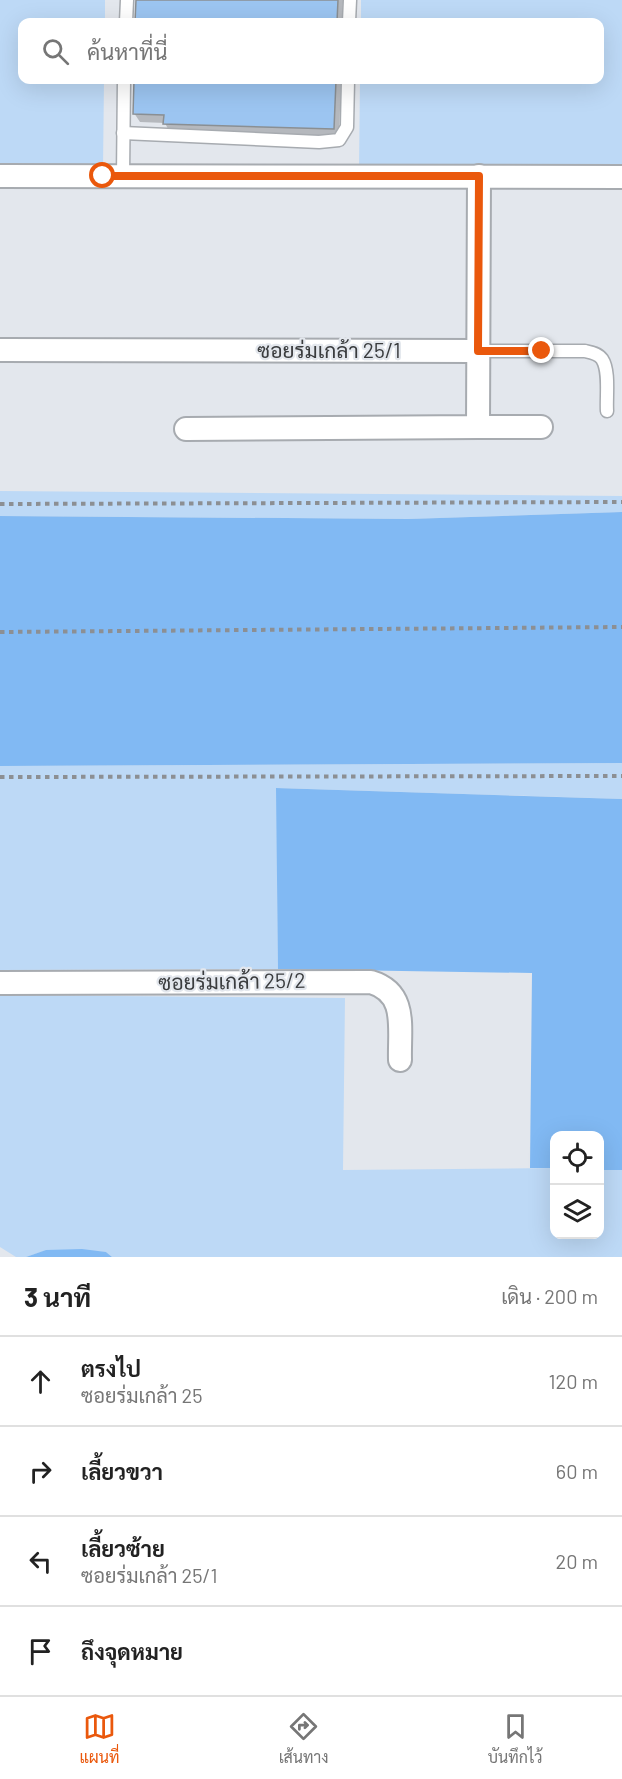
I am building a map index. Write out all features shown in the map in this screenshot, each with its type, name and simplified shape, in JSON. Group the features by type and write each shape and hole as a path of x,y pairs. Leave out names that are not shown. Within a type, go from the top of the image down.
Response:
{"street":[{"path":"0,176 622,177"},
{"path":"478,428 479,176"},
{"name":"ซอยร่มเกล้า 25/1","path":"0,350 478,351"},
{"path":"186,429 541,427"},
{"name":"ซอยร่มเกล้า 25/2","path":"0,983 370,982 385,987 394,997 399,1009 400,1060"}],"lane":[{"path":"126,0 126,18"},
{"path":"349,18 350,0"},
{"path":"123,176 124,84"},
{"path":"123,133 319,142 339,140 347,127 348,84"},
{"name":"ซอยร่มเกล้า 25/1","path":"478,351 595,353 602,358 605,368 607,411"}],"path":[{"path":"0,504 622,502"},
{"path":"0,632 622,627"},
{"path":"0,777 622,776"}],"shaded area":[{"path":"0,0 105,0 105,18 18,18 18,84 104,84 103,168 0,165"},
{"path":"361,0 622,0 622,170 359,170 360,84 604,84 604,18 361,18"},
{"path":"0,491 622,496 622,512 408,519 0,516"},
{"path":"622,763 622,799 277,788 278,969 0,970 0,766"},
{"path":"0,995 345,998 343,1170 550,1168 550,1239 604,1239 604,1170 622,1170 622,1257 112,1257 106,1252 47,1250 26,1257 16,1257 0,1247"}],"water":[{"path":"622,512 622,763 0,766 0,516 408,519"},
{"path":"276,788 622,799 622,1170 604,1170 604,1131 550,1131 550,1168 530,1168 532,973 278,969"},
{"path":"82,1249 106,1252 112,1257 26,1257 46,1250"}],"building":[{"path":"136,0 338,0 337,18 135,18"},
{"path":"134,84 336,84 334,129 163,124 164,115 133,114"}],"route":[{"path":"103,176 479,176 478,351 542,351"}]}
